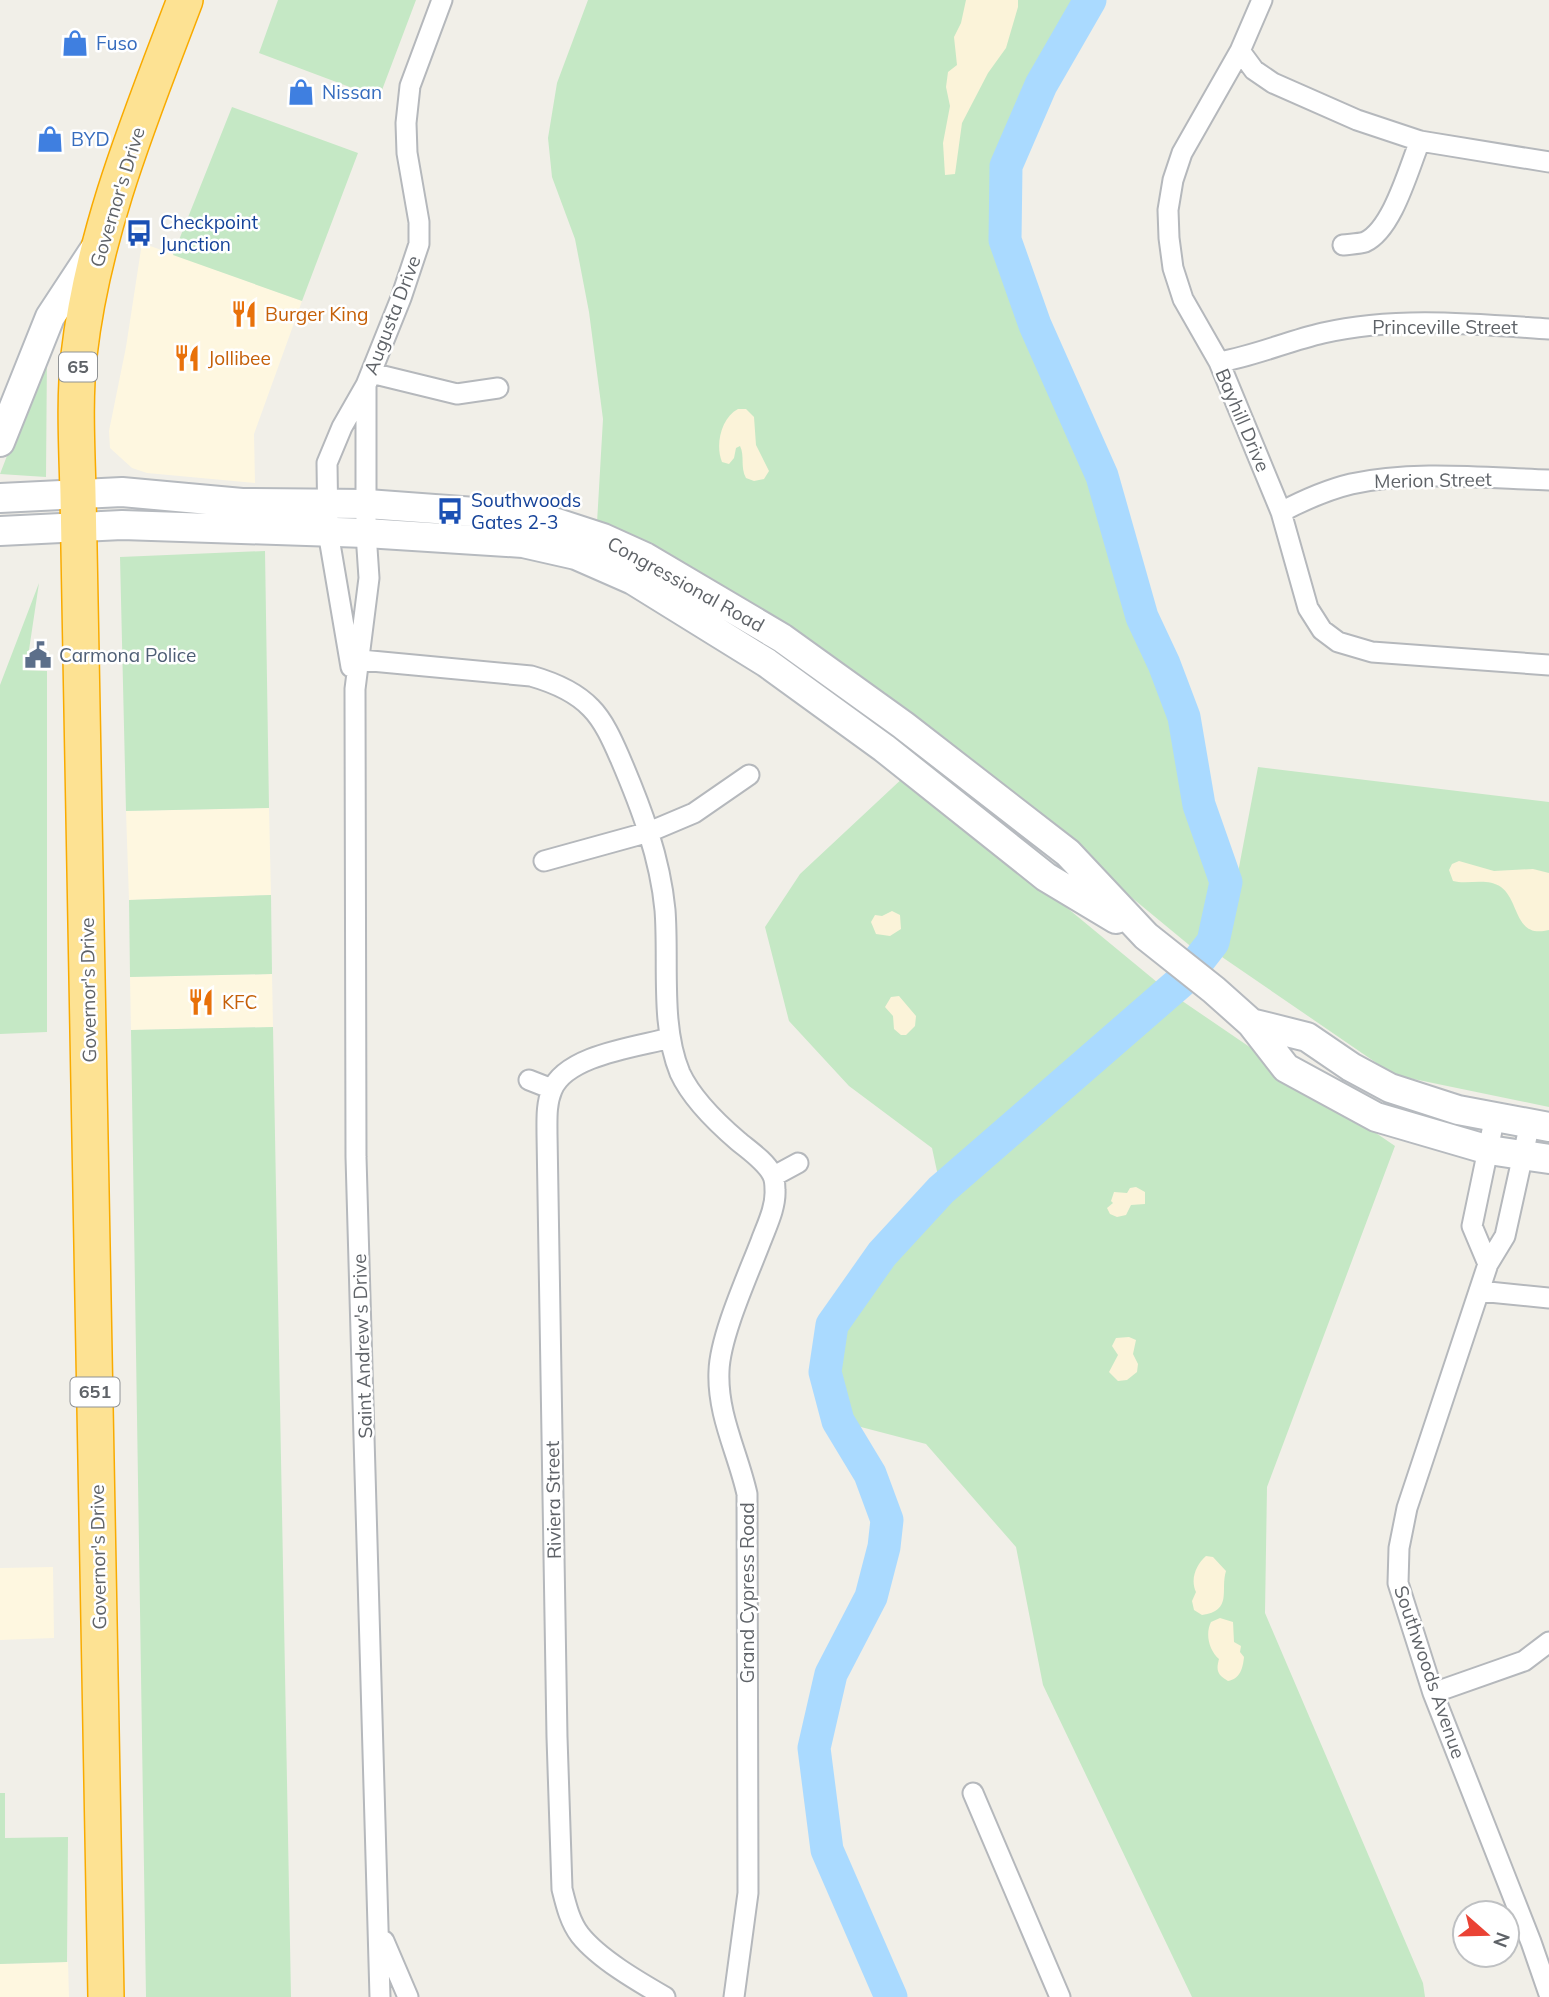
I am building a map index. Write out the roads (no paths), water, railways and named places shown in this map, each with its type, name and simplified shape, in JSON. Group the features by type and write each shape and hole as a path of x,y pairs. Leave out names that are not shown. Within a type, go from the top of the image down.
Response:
{"highway":[{"name":"Governor's Drive","path":"106,1997 78,510 79,357 99,242 117,185 185,0"}],"main road":[{"name":"65","path":"0,442 50,317 99,242"},
{"name":"Congressional Road","path":"78,510 122,492 242,503 367,505 516,515 584,531 645,557 782,638 903,725 1068,853 1148,938"},
{"path":"0,498 78,510"},
{"path":"0,531 78,510"},
{"name":"Congressional Road","path":"78,510 122,525 366,533 523,543 576,555 633,580 767,663 884,748 1046,877 1148,938 1251,1023 1286,1068 1376,1117 1489,1150 1536,1157"},
{"name":"Congressional Road","path":"1251,1023 1307,1037 1351,1067 1390,1088 1458,1110 1539,1125"}],"street":[{"name":"Augusta Drive","path":"328,532 327,463 342,427 368,379 410,277 419,244 419,222 407,153 406,123 410,86 442,0"},
{"name":"Bayhill Drive","path":"1262,0 1240,51 1182,153 1172,180 1168,210 1169,238 1173,268 1183,299 1219,362 1281,512 1308,608 1321,630 1338,642 1372,652 1549,665"},
{"path":"1240,51 1254,70 1273,83 1357,120 1420,141 1549,162"},
{"path":"1343,244 1365,242 1379,230 1394,206 1420,141"},
{"name":"Princeville Street","path":"1219,362 1251,356 1324,333 1366,326 1417,323 1549,329"},
{"name":"Augusta Drive","path":"366,533 368,379"},
{"path":"368,379 457,394 498,388"},
{"name":"Merion Street","path":"1281,512 1308,498 1351,484 1392,478 1549,480"},
{"name":"Saint Andrew's Drive","path":"328,532 355,659"},
{"name":"Saint Andrew's Drive","path":"366,533 369,578 355,659 356,1157 379,1930 408,1997"},
{"path":"355,659 531,677 552,682 592,708 611,738 649,832 658,867 664,909 670,1038 681,1074 702,1106 774,1176 798,1163"},
{"path":"544,861 649,832 694,813 749,775"},
{"path":"529,1080 552,1089 563,1074 581,1062 670,1038"},
{"name":"Riviera Street","path":"552,1089 547,1111 547,1148 556,1737 562,1889 568,1912 580,1935 599,1954 665,1997"},
{"path":"1488,1264 1472,1226 1494,1116"},
{"name":"Southwoods Avenue","path":"1539,1125 1536,1157 1505,1236 1488,1264 1407,1508 1399,1548 1398,1583 1433,1693 1549,1994"},
{"name":"Grand Cypress Road","path":"734,1997 748,1893 747,1494 741,1469 728,1438 721,1406 719,1370 725,1339 771,1217 776,1194 774,1176"},
{"path":"1479,1291 1549,1298"},
{"path":"1433,1693 1524,1661 1549,1642"},
{"path":"973,1793 1060,1997"},
{"path":"379,1930 380,1997"}],"waterway":[{"path":"891,1997 827,1850 814,1748 831,1674 871,1597 884,1547 887,1520 870,1474 838,1421 825,1372 832,1325 882,1254 941,1190 1185,978 1213,942 1226,882 1199,805 1184,717 1142,617 1102,476 1035,325 1005,240 1006,166 1041,85 1090,0"}],"place":[{"name":"Fuso","path":"75,43"},
{"name":"Nissan","path":"301,92"},
{"name":"BYD","path":"50,139"},
{"name":"Checkpoint Junction","path":"139,233"},
{"name":"Burger King","path":"244,314"},
{"name":"Jollibee","path":"187,358"},
{"name":"Southwoods Gates 2-3","path":"450,511"},
{"name":"Carmona Police","path":"38,655"},
{"name":"KFC","path":"201,1002"}]}
